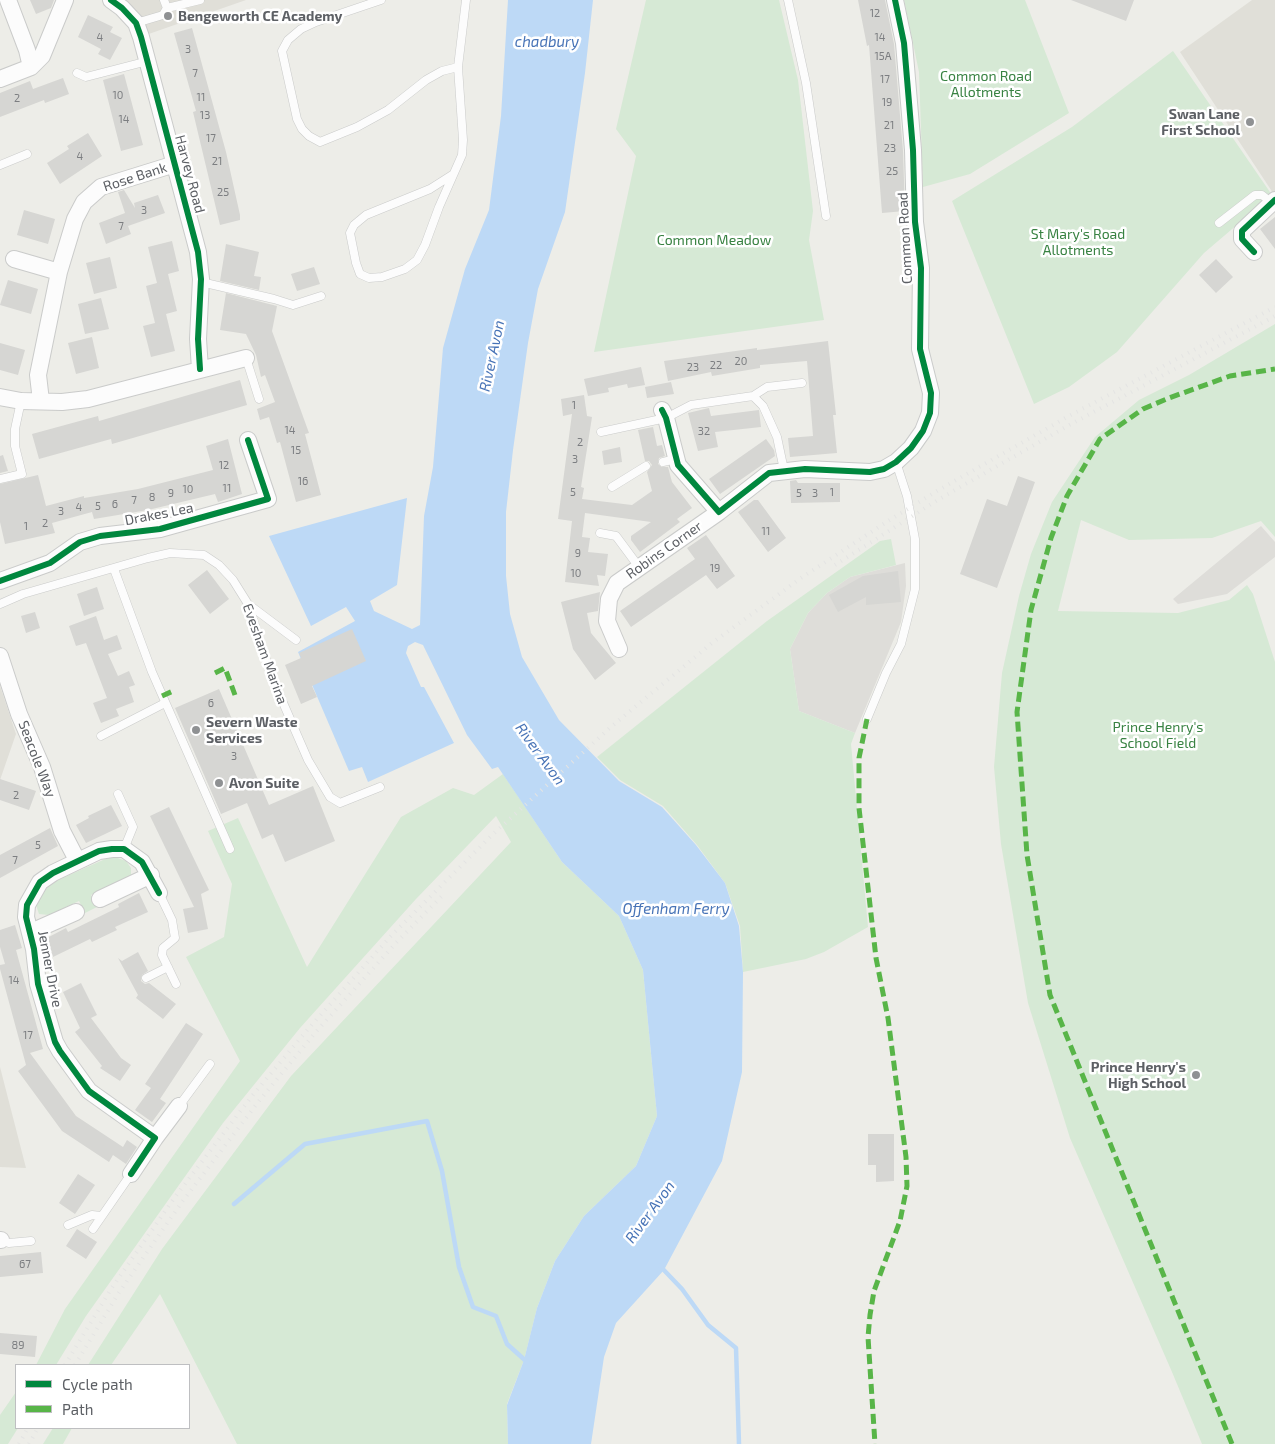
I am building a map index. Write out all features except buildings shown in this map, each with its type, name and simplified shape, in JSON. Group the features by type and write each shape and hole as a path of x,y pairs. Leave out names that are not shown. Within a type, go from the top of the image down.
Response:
{"street":[{"path":"8,0 27,50 31,67"},
{"path":"0,79 31,67 42,56 65,0"},
{"name":"Harvey Road","path":"111,0 136,22 198,252 201,282 198,340 200,369"},
{"name":"Common Road","path":"895,0 904,43 914,150 915,222 921,268 920,349 931,393 930,413 923,431 911,448 896,462"},
{"name":"Rose Bank","path":"41,401 38,376 59,272 74,219 84,202 93,193 110,183 174,164"},
{"path":"1254,252 1242,239 1242,230 1273,201"},
{"path":"14,259 59,272"},
{"path":"0,397 21,401 62,402 88,399 246,358"},
{"path":"664,414 670,460 678,465 719,512"},
{"name":"Drakes Lea","path":"0,581 50,564 80,542 100,536 160,529 268,499 248,440"},
{"name":"Robins Corner","path":"619,649 607,621 609,599 617,583 719,512 769,474 784,470 805,469 870,472 896,462"},
{"name":"Seacole Way","path":"0,656 19,714 42,767 62,831 77,860"},
{"path":"124,849 142,862 151,875 159,893"},
{"name":"Jenner Drive","path":"124,849 99,851 77,860 40,882 32,893 27,905 26,917 31,932 38,984 55,1042 60,1051 90,1091 156,1138"},
{"path":"100,899 151,875"},
{"path":"31,932 76,912"},
{"path":"131,1174 179,1106"}],"lane":[{"path":"164,0 167,8"},
{"path":"136,22 163,15 167,8 200,0"},
{"path":"382,0 316,22 301,29 288,40 282,52 297,119 302,129 309,136 320,142 357,127 388,110 426,80 442,71 458,67"},
{"path":"452,176 430,189 366,215 354,225 350,233 360,274 369,278 382,277 405,269 417,260 462,155 464,140 458,67 466,0"},
{"path":"788,0 806,83 826,216"},
{"path":"77,73 86,77 148,61"},
{"path":"0,165 27,154"},
{"path":"1219,223 1255,195 1262,195 1273,201"},
{"path":"201,282 293,305 321,296"},
{"path":"246,358 259,399"},
{"path":"601,432 664,414 691,404 753,396 768,387 802,383"},
{"path":"753,396 762,406 778,437 784,470"},
{"path":"0,479 22,474 15,446 15,429 21,401"},
{"path":"868,718 886,673 901,644 915,589 915,539 907,496 896,462"},
{"path":"612,487 646,466"},
{"path":"600,533 616,536 638,567"},
{"name":"Evesham Marina","path":"0,604 22,594 170,553 204,555 219,565 233,580 248,604 271,675 320,784 330,797 340,803 380,787"},
{"path":"114,569 166,703 230,849"},
{"path":"248,604 296,640"},
{"path":"101,736 166,703"},
{"path":"118,794 133,827 124,849"},
{"path":"159,893 172,920 175,938 163,948 162,955 176,984"},
{"path":"146,978 168,967"},
{"path":"179,1106 210,1064"},
{"path":"92,1229 131,1174"},
{"path":"68,1225 92,1215 101,1216"},
{"path":"1,1240 9,1243 31,1241"}],"shaded area":[{"name":"Bengeworth CE Academy","path":"114,0 246,0 143,36"},
{"name":"Swan Lane First School","path":"1252,0 1275,0 1275,192 1273,193 1180,52"},
{"path":"1261,526 1275,542 1275,557 1227,594 1178,604 1173,599"},
{"path":"905,563 906,586 901,622 855,733 799,711 790,649 808,613 827,593 850,577"},
{"path":"0,686 16,734 0,780"},
{"path":"0,1067 26,1168 0,1167"}],"green space":[{"name":"Common Meadow","path":"646,0 779,0 798,80 813,211 809,240 824,320 594,352 636,156 616,129"},
{"name":"Common Road Allotments","path":"904,0 1025,0 1069,113 970,174 923,187 919,72"},
{"name":"St Mary's Road Allotments","path":"1173,51 1272,195 1204,253 1117,352 1069,387 1034,404 952,201 1072,127"},
{"name":"Prince Henry's School Field","path":"1275,324 1275,537 1261,521 1212,538 1129,540 1081,520 1058,611 1178,613 1229,600 1247,585 1253,594 1275,662 1275,1444 1202,1444 1070,1138 1028,1003 1001,844 994,767 1002,673 1019,596 1031,554 1052,502 1095,437 1139,400 1189,375"},
{"path":"891,539 896,565 850,577 827,593 808,613 790,649 799,711 855,733 851,744 868,927 824,952 806,959 743,972 740,926 725,883 697,845 663,806 620,780 597,757 767,621 880,541"},
{"path":"503,774 562,862 619,916 643,970 657,1116 636,1166 584,1216 555,1261 537,1308 524,1360 507,1404 508,1444 237,1444 160,1294 112,1364 89,1364 162,1249 291,1076 511,842 496,816 416,899 300,1028 223,1123 86,1316 57,1364 37,1364 65,1309 240,1061 186,957 224,937 232,884 208,831 238,818 307,967 401,817 453,788 474,795"},
{"path":"112,856 126,861 131,868 131,875 91,895 97,907 85,913 79,901 49,915 39,914 36,905 43,891 58,880"},
{"path":"15,1393 15,1429 17,1429 8,1444 0,1444 0,1415"},
{"path":"52,1429 71,1429 63,1444 43,1444"}],"water":[{"name":"Offenham Ferry","path":"508,0 593,0 585,73 565,212 538,289 528,343 513,450 506,512 506,576 510,614 522,657 559,720 619,781 662,807 696,845 725,883 739,926 743,972 742,1072 722,1161 664,1270 616,1323 604,1357 591,1444 508,1444 507,1405 524,1360 537,1308 555,1261 584,1216 636,1166 657,1116 643,970 619,916 562,862 498,767 492,769 467,735 423,645 415,642 408,646 406,653 421,687 424,687 454,743 368,782 362,767 349,771 298,652 355,621 346,607 311,626 269,536 407,498 397,585 370,601 374,611 412,629 420,625 424,516 433,467 443,348 465,269 489,210 501,116"}],"waterway":[{"path":"234,1204 305,1144 427,1121 442,1171 459,1267 473,1307 496,1316 507,1344 527,1362"},
{"path":"660,1266 682,1289 708,1325 736,1348 739,1444"}],"railway":[{"path":"66,1364 111,1289 175,1197 252,1096 309,1028 390,937 491,836 612,726 712,643 801,578 888,521 1067,417 1275,307"},
{"path":"835,565 941,498 1071,424 1275,316"},
{"path":"76,1364 118,1294 182,1202 259,1101 315,1033 396,943 444,894"},
{"path":"19,1444 27,1429"},
{"path":"29,1444 37,1429"}],"marked path":[{"path":"1232,1444 1050,995 1027,855 1017,712 1031,610 1051,538 1067,496 1100,439 1143,409 1169,398 1230,376 1275,369"},
{"path":"215,673 225,668 235,695"},
{"path":"162,696 173,691"},
{"path":"867,719 859,758 859,808 876,958 888,1018 906,1157 907,1186 900,1221 874,1291 870,1315 868,1337 875,1444"}],"cycle path":[{"path":"111,0 122,8 136,23 141,37 198,252 201,279 198,339 200,369"},
{"path":"662,410 666,418 678,465 719,512 769,473 805,469 870,472 884,469 896,462 911,448 923,431 930,413 931,393 920,349 921,268 915,222 913,150 904,43 895,0"},
{"path":"1254,252 1242,239 1242,231 1275,200"},
{"path":"0,581 50,563 80,542 100,536 160,529 268,499 248,440"},
{"path":"131,1174 155,1138 89,1091 55,1042 38,984 34,949 26,917 27,905 40,882 53,873 99,851 112,849 124,849 142,862 159,893"}],"place":[{"name":"Bengeworth CE Academy","path":"168,16"},
{"name":"Swan Lane First School","path":"1250,122"},
{"name":"Severn Waste Services","path":"196,730"},
{"name":"Avon Suite","path":"219,783"},
{"name":"Prince Henry's High School","path":"1196,1075"}],"water label":[{"name":"chadbury","path":"547,42"},
{"name":"River Avon","path":"492,356"},
{"name":"River Avon","path":"540,754"},
{"name":"River Avon","path":"650,1212"}]}
